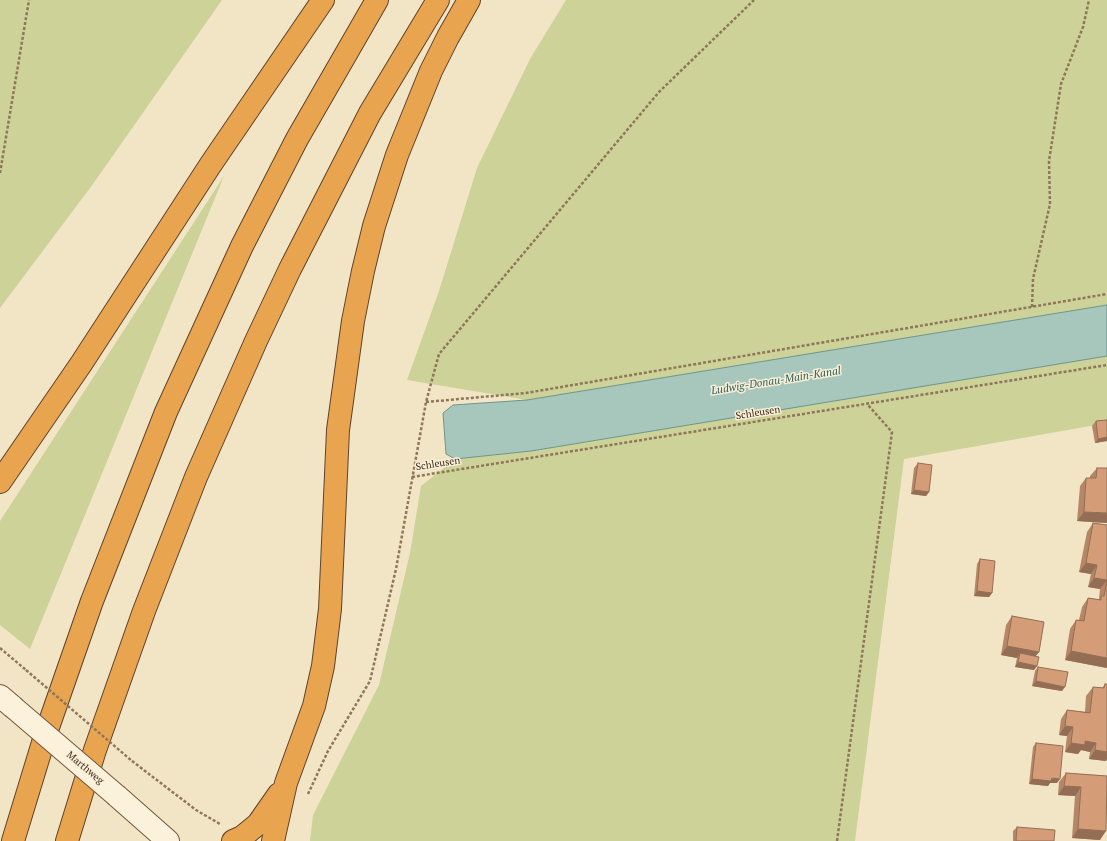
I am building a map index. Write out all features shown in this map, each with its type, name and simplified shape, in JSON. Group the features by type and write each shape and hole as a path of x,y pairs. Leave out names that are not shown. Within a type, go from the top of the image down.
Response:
{"highway":[{"path":"0,482 85,358 210,164 323,0"},
{"path":"12,841 45,736 92,601 166,412 249,232 297,139 377,0"},
{"path":"66,841 95,750 144,611 196,477 256,341 290,269 370,113 438,0"},
{"path":"273,841 286,783 314,706 323,666 330,609 338,430 353,321 363,271 374,226 402,142 434,64 469,0"},
{"path":"238,839 258,824 286,783"}],"main road":[{"name":"Marthweg","path":"7,701 168,841"}],"path":[{"path":"0,173 29,0"},
{"path":"306,798 328,751 370,681 396,569 426,402 439,354 659,92 754,0"},
{"path":"1032,307 1033,279 1050,204 1049,161 1061,84 1083,27 1089,0"},
{"path":"426,402 526,393 1107,294"},
{"name":"Schleusen","path":"412,477 1107,365"},
{"path":"837,841 892,432 868,404"},
{"path":"0,648 132,762 196,810 238,839"}],"green space":[{"path":"0,0 222,0 93,184 0,308"},
{"path":"566,0 1107,0 1107,305 527,400 407,380 439,291 477,168 530,59"},
{"path":"224,176 30,649 0,625 0,521"},
{"path":"1107,356 1107,423 904,459 855,841 310,841 313,815 379,685 410,553 421,486 455,459 531,451"}],"water":[{"name":"Ludwig-Donau-Main-Kanal","path":"1107,305 1107,356 531,451 455,459 446,454 443,413 453,405 527,400"}],"building":[{"path":"1107,420 1107,437 1098,439 1096,421"},
{"path":"918,463 932,465 929,492 914,490"},
{"path":"1097,468 1107,468 1107,513 1084,512 1086,478 1096,478"},
{"path":"1093,523 1107,525 1107,580 1094,578 1097,565 1086,563"},
{"path":"980,559 995,561 992,593 977,591"},
{"path":"1107,580 1107,658 1071,651 1076,620 1084,621 1088,598 1101,600 1101,596 1104,596"},
{"path":"1012,616 1044,622 1039,652 1007,646"},
{"path":"1020,653 1039,657 1037,666 1018,662"},
{"path":"1038,667 1068,672 1065,687 1036,681"},
{"path":"1105,684 1107,684 1107,752 1095,750 1096,743 1085,741 1085,745 1071,743 1073,727 1065,726 1067,710 1090,713 1093,687 1104,688"},
{"path":"1036,743 1063,746 1060,779 1052,778 1051,781 1032,779"},
{"path":"1066,773 1107,776 1106,831 1078,829 1081,787 1064,786"},
{"path":"1017,827 1055,830 1054,841 1016,841"}]}
